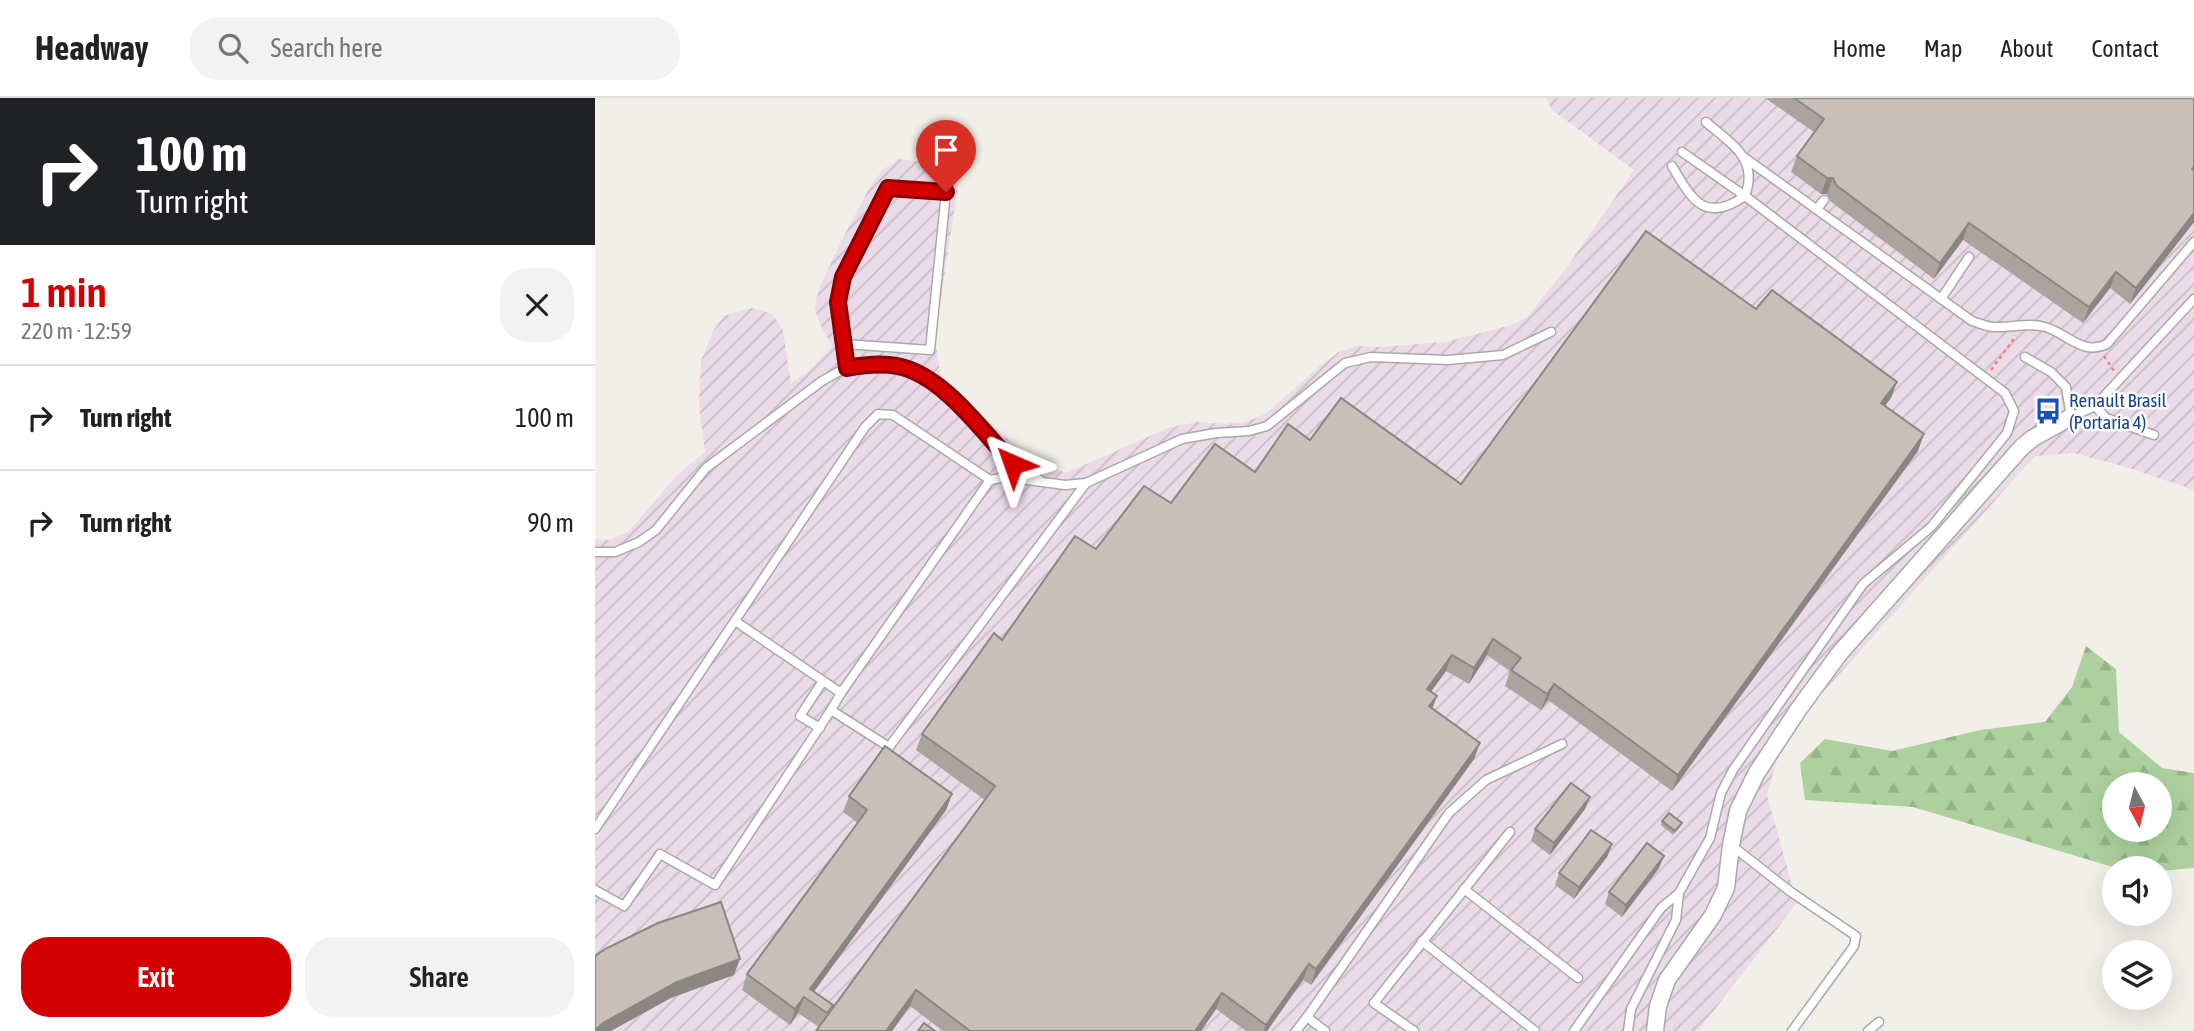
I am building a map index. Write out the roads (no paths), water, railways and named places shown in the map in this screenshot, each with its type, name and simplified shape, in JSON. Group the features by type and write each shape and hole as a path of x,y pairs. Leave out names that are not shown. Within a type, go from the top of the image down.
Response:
{"street":[{"path":"1655,1031 1658,1006 1667,980 1721,901 1729,873 1738,811 1745,794 1818,680 2021,448 2033,438 2071,418"}],"lane":[{"path":"1706,121 1745,158 1972,321 1991,327 2041,325 2083,347 2098,348 2107,344 2194,242"},
{"path":"1574,1031 1661,908 1679,893 1710,838 1721,793 1733,769 1863,584 1931,527 2007,433 2014,411 2005,393 1985,377 1745,196 1682,152"},
{"path":"1672,166 1688,194 1699,205 1716,210 1730,206 1745,196 1749,173 1745,158"},
{"path":"845,344 930,350 946,192 888,188 843,277 838,302 847,368"},
{"path":"1817,209 1824,200"},
{"path":"1941,299 1969,257"},
{"path":"2025,357 2052,372 2066,387 2071,418 2095,407 2194,299"},
{"path":"595,829 865,427 878,414 893,415 990,480 1005,477 1045,483 1086,483 1182,439 1249,431 1267,426 1345,363 1371,357 1448,360 1503,355 1551,332"},
{"path":"595,552 615,552 639,542 656,530 706,468 822,381 847,368 866,365 896,366 919,373 943,389 1013,464 1045,483"},
{"path":"2095,407 2106,418 2154,435"},
{"path":"595,890 624,906 660,854 715,885 841,693 990,480"},
{"path":"831,710 888,747 1086,483"},
{"path":"735,621 841,693"},
{"path":"820,728 800,716 824,681"},
{"path":"1296,1031 1449,813 1486,780 1562,744"},
{"path":"1413,1031 1374,1003 1510,832"},
{"path":"1731,845 1791,892 1856,936 1854,946 1791,1031"},
{"path":"1464,889 1578,978"},
{"path":"1628,1031 1631,1009 1676,920 1679,893"},
{"path":"1422,941 1535,1031"},
{"path":"1307,1017 1325,1031"},
{"path":"1868,1031 1879,1021"}],"place":[{"name":"Renault Brasil (Portaria 4)","path":"2048,411"}]}
